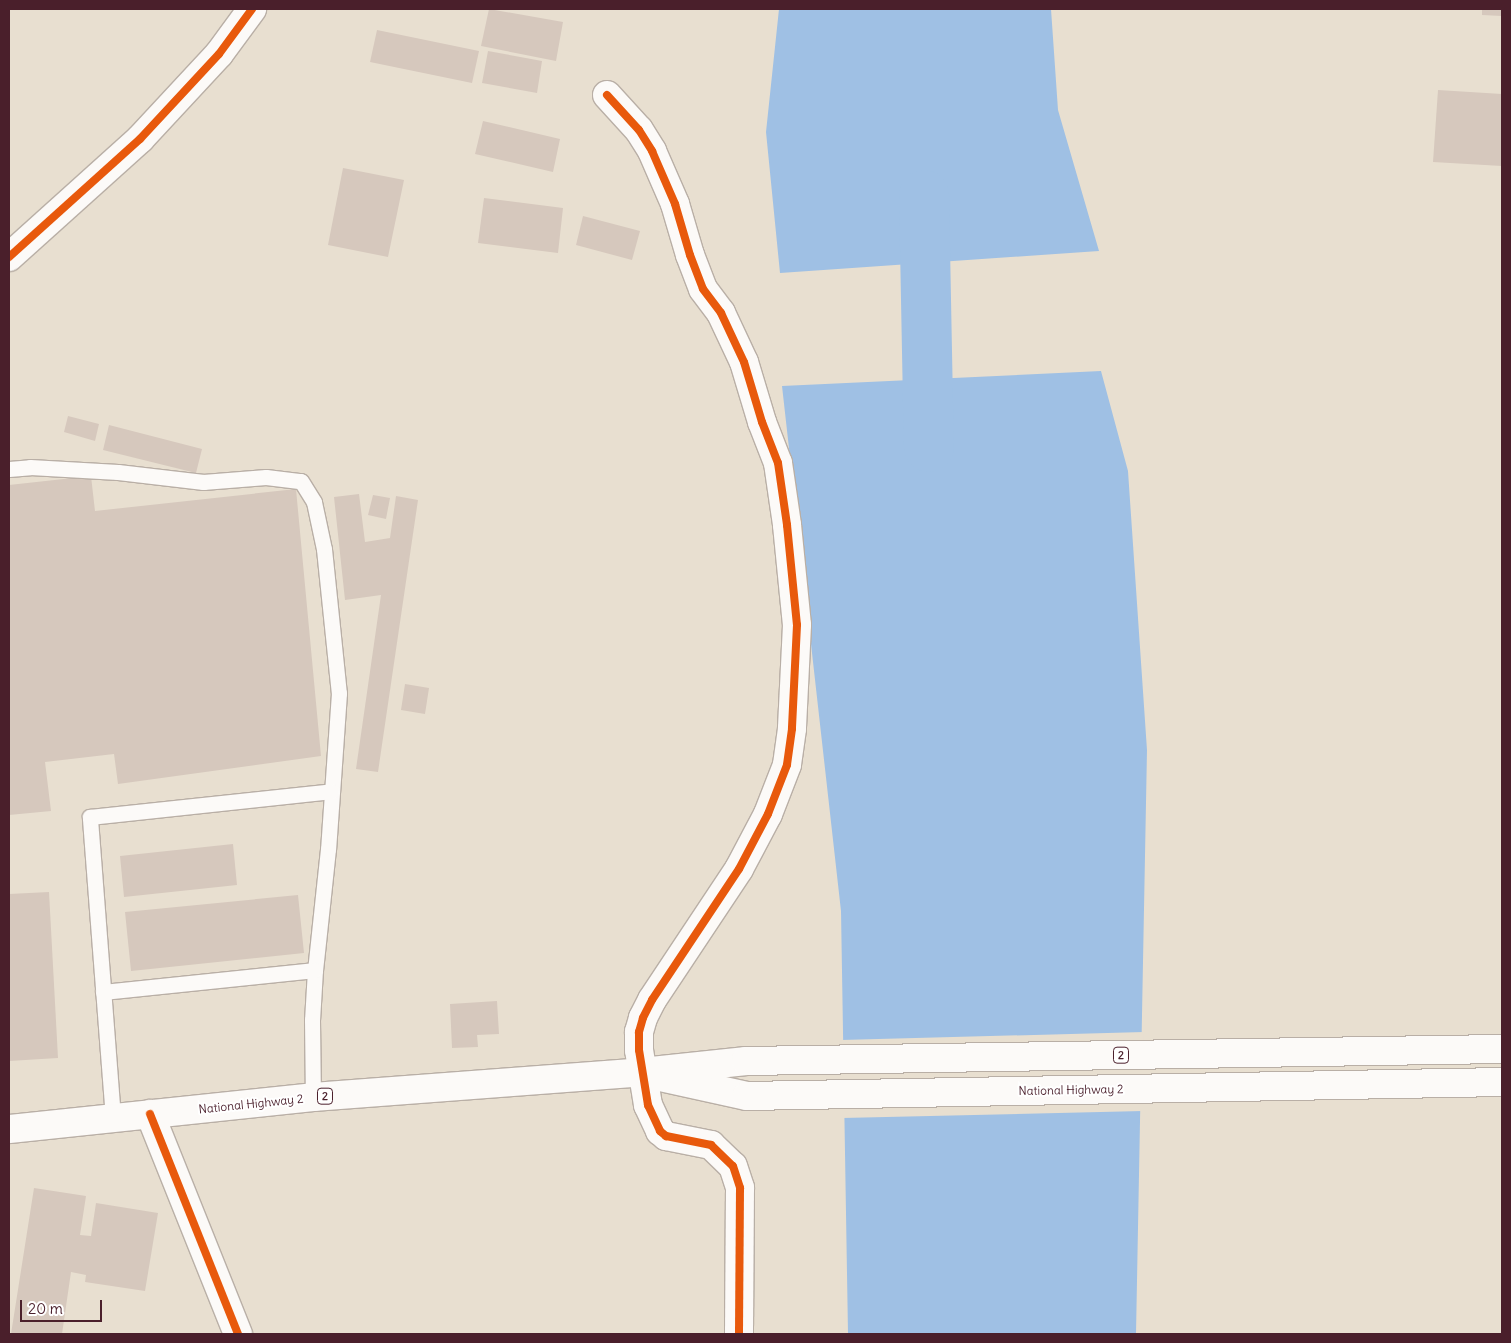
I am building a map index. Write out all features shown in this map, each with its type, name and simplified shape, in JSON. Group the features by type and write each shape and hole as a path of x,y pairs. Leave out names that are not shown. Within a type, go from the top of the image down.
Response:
{"main road":[{"path":"9,257 140,139 219,54 252,9"},
{"path":"608,95 639,130 652,151 675,204 690,255 703,289 721,313 744,362 762,422 778,463 797,625 792,729 787,765 768,814 739,869 643,1018 639,1032 639,1050 648,1105 660,1131 666,1136 711,1145 733,1166 740,1188 739,1334"},
{"name":"National Highway 2","path":"9,1129 313,1097 642,1072 746,1061 1499,1049"},
{"name":"National Highway 2","path":"642,1072 747,1096 1499,1083"},
{"path":"150,1114 238,1334"}],"lane":[{"path":"9,469 30,467 118,472 203,482 266,477 301,481 314,502 324,549 339,693 315,970 312,1020 313,1097"},
{"path":"113,1118 90,817 332,791"},
{"path":"103,992 315,970"}],"water":[{"path":"779,9 1051,9 1058,110 1099,251 780,273 766,132"},
{"path":"1101,371 1128,471 1147,750 1136,1334 848,1334 841,911 782,386"}],"pier":[{"path":"1144,1032 1143,1111 842,1118 841,1040"}],"building":[{"path":"489,9 563,22 556,61 481,46"},
{"path":"1482,9 1502,9 1502,16 1482,15"},
{"path":"377,30 479,51 472,83 370,62"},
{"path":"488,51 542,61 537,93 482,83"},
{"path":"1438,90 1502,94 1502,166 1433,162"},
{"path":"483,121 560,139 553,172 475,154"},
{"path":"343,168 404,180 388,257 328,245"},
{"path":"484,198 563,208 558,253 478,243"},
{"path":"583,216 640,231 632,260 576,245"},
{"path":"68,416 99,424 95,441 64,432"},
{"path":"109,425 202,449 196,473 103,450"},
{"path":"91,476 95,511 296,489 321,756 118,784 114,754 45,762 51,811 9,815 9,485"},
{"path":"359,494 365,542 390,538 396,496 418,500 378,772 356,769 381,595 345,600 334,497"},
{"path":"373,495 390,498 386,519 368,515"},
{"path":"405,684 429,688 425,714 401,710"},
{"path":"233,844 237,885 124,897 120,856"},
{"path":"49,892 58,1058 9,1061 9,894"},
{"path":"298,895 304,953 131,971 125,912"},
{"path":"497,1001 499,1034 477,1035 478,1047 452,1048 450,1004"},
{"path":"34,1188 86,1196 80,1235 91,1236 96,1203 158,1213 145,1291 85,1282 86,1275 71,1272 62,1334 11,1334"}],"waterway":[{"path":"924,195 929,447"}],"cycle path":[{"path":"9,257 140,139 219,54 252,9"},
{"path":"607,95 639,130 652,151 675,204 690,255 703,289 721,313 744,362 762,422 778,463 787,525 797,625 792,729 787,765 768,814 739,869 652,1000 643,1018 639,1032 639,1050 648,1105 660,1131 666,1136 711,1145 733,1166 740,1188 739,1334"},
{"path":"150,1114 238,1334"}]}
